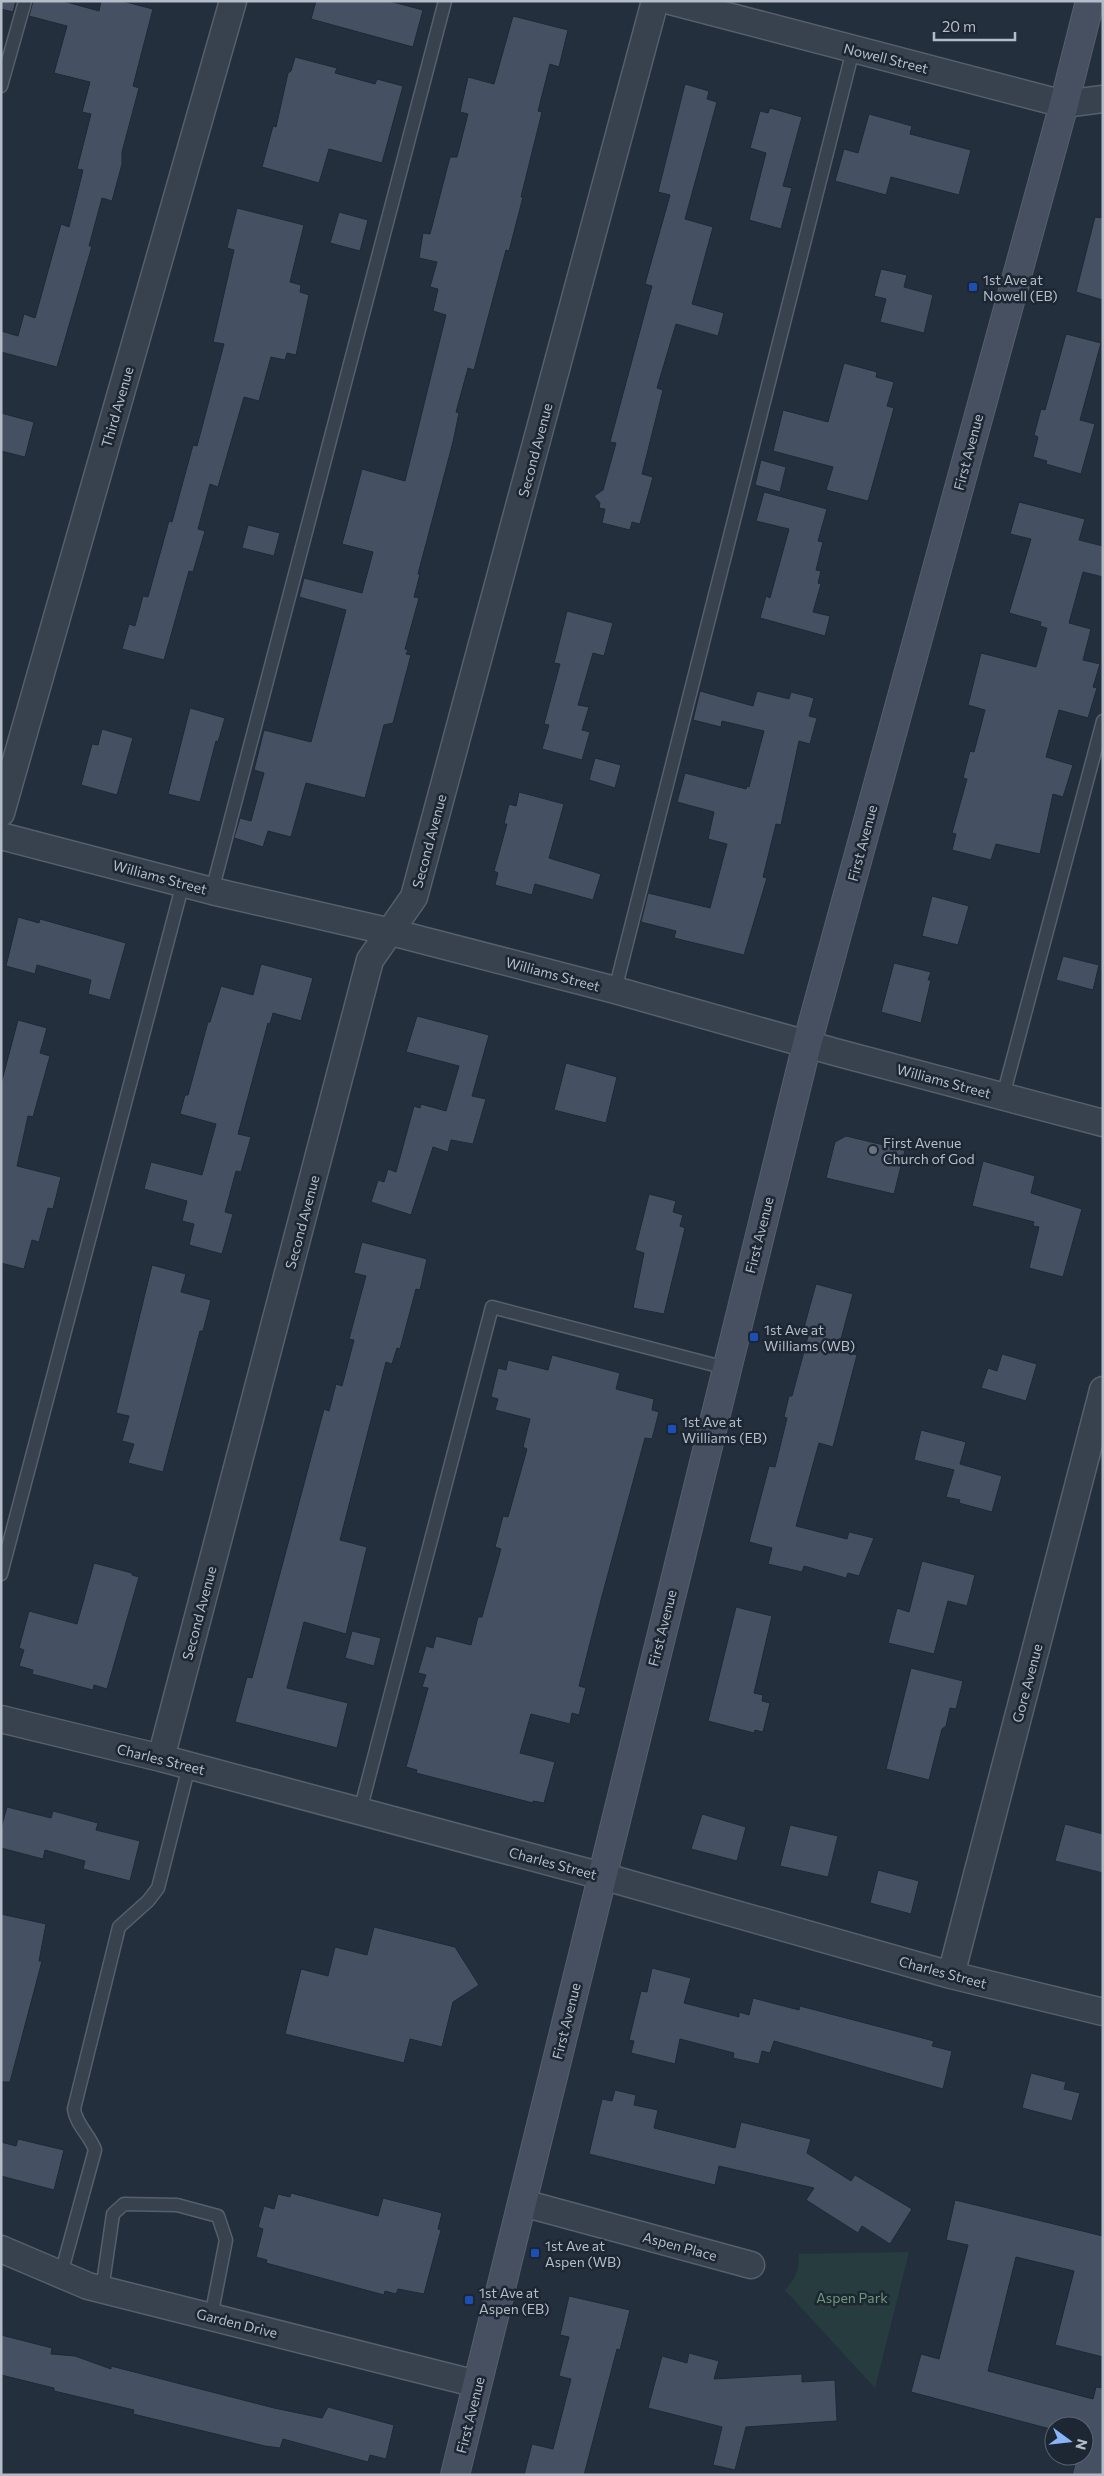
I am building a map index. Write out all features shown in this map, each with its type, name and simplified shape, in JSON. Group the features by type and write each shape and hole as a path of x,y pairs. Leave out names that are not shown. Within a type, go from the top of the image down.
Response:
{"street":[{"name":"Third Avenue","path":"1,813 232,1"},
{"name":"Second Avenue","path":"161,1758 370,960 414,897 655,1"},
{"name":"Nowell Street","path":"670,1 1064,104 1103,99"},
{"name":"First Avenue","path":"455,2475 807,1044 1064,104 1090,1"},
{"name":"Williams Street","path":"1,836 212,891 391,932 615,990 807,1044 1103,1122"},
{"name":"Gore Avenue","path":"951,1975 1103,1390"},
{"name":"Charles Street","path":"1,1719 161,1758 602,1876 951,1975 1103,2012"},
{"name":"Aspen Place","path":"523,2203 751,2265"},
{"name":"Garden Drive","path":"1,2249 102,2290 477,2384"}],"lane":[{"path":"1,86 25,1"},
{"path":"212,891 445,1"},
{"path":"615,990 853,50"},
{"path":"1002,1096 1103,721"},
{"path":"1,1574 183,883"},
{"path":"360,1812 492,1307 726,1368"},
{"path":"61,2274 95,2150 90,2136 76,2118 74,2109 119,1927 148,1901 158,1888 188,1766"},
{"path":"102,2290 114,2214 124,2204 177,2205 218,2216 226,2240 211,2317"}],"green space":[{"name":"Aspen Park","path":"909,2252 875,2388 785,2290 796,2274 799,2254"}],"building":[{"path":"1,1 16,1 13,12 1,9"},
{"path":"33,1 63,1 99,11 101,1 122,1 153,9 133,86 139,88 122,152 122,164 112,201 102,198 89,246 92,246 57,367 1,352 1,331 18,336 24,314 35,318 61,224 69,227 83,170 77,169 91,114 82,112 90,82 54,73 67,26 29,16"},
{"path":"316,1 389,1 423,10 413,47 311,19"},
{"path":"513,16 568,30 559,67 550,64 538,111 542,112 509,251 506,250 474,370 468,368 456,412 459,413 453,442 418,574 420,574 414,597 419,598 405,649 408,650 406,654 411,655 393,723 384,725 365,798 306,783 291,837 268,831 263,847 234,838 240,818 251,821 264,773 254,770 264,730 311,742 346,610 299,597 304,578 362,593 373,552 342,544 362,469 405,481 446,315 433,311 438,289 430,287 437,262 419,258 423,233 430,234 450,157 457,157 468,114 460,112 468,77 494,84"},
{"path":"295,57 337,68 335,73 375,84 377,79 403,86 382,163 329,149 319,183 262,167 273,126 276,127 288,73 291,71"},
{"path":"685,84 709,91 707,99 717,102 685,219 713,227 692,304 724,313 718,336 676,324 657,388 663,390 642,474 653,477 640,524 632,522 630,530 602,523 605,509 599,508 600,503 594,496 603,490 616,443 610,442 652,286 645,284 670,195 658,192"},
{"path":"770,108 802,117 783,186 792,188 781,229 749,220 766,153 750,148 760,111 768,113"},
{"path":"869,114 912,126 910,134 971,150 959,195 891,177 886,195 835,181 844,149 858,153"},
{"path":"237,208 304,225 290,282 301,285 300,292 309,295 296,355 287,353 285,360 271,357 259,401 244,397 218,487 210,484 198,529 205,531 193,572 189,571 164,660 122,649 129,624 135,626 143,596 148,597 169,521 172,522 193,445 197,446 224,344 213,342 234,250 227,248"},
{"path":"339,212 368,220 360,251 330,243"},
{"path":"1095,217 1103,218 1103,300 1076,292"},
{"path":"881,269 907,275 904,287 933,295 924,333 880,322 886,299 874,296"},
{"path":"1066,334 1101,343 1080,420 1095,424 1081,474 1046,464 1047,461 1033,457 1038,437 1034,435 1041,409 1045,410"},
{"path":"844,363 877,372 876,377 894,382 887,406 894,408 868,501 826,490 833,467 773,451 783,410 828,422"},
{"path":"1,413 34,422 25,457 1,451"},
{"path":"761,460 786,467 780,492 755,485"},
{"path":"764,492 827,509 818,541 823,542 816,570 821,571 818,583 821,584 813,612 830,616 825,636 760,618 766,596 770,598 789,529 756,521"},
{"path":"1019,502 1085,519 1079,540 1103,546 1103,577 1083,572 1069,623 1091,629 1083,660 1100,664 1093,687 1097,688 1088,718 1059,710 1046,757 1073,765 1063,797 1053,794 1040,854 996,844 991,860 952,850 956,834 952,833 967,779 963,778 970,751 974,752 985,710 968,705 981,653 1036,667 1047,628 1040,626 1041,622 1009,613 1031,539 1010,534"},
{"path":"248,525 280,533 274,556 242,548"},
{"path":"567,611 613,623 604,656 593,653 578,705 589,707 582,730 590,732 582,760 542,749 549,725 544,724 560,664 554,663"},
{"path":"700,691 753,706 757,691 789,699 791,692 814,698 809,716 817,718 810,744 799,741 781,825 776,824 763,877 767,878 744,955 674,938 676,931 641,922 648,893 710,908 727,844 708,839 714,812 677,802 685,773 746,789 747,786 749,787 764,731 722,721 721,727 693,720"},
{"path":"190,708 225,718 218,742 216,741 200,802 168,794"},
{"path":"102,729 133,738 117,795 81,785 92,744 98,745"},
{"path":"595,758 621,765 615,788 589,780"},
{"path":"519,792 564,804 549,858 601,874 593,900 535,884 532,895 495,885 498,873 494,871 507,824 504,824 509,804 516,806"},
{"path":"932,896 969,906 958,945 922,936"},
{"path":"18,917 39,923 40,919 126,943 110,1000 88,994 91,980 37,965 35,974 6,966"},
{"path":"1063,956 1099,965 1093,990 1056,980"},
{"path":"894,963 931,972 928,980 931,980 921,1023 881,1012"},
{"path":"261,964 313,978 301,1021 273,1013 270,1024 268,1023 238,1134 251,1137 241,1172 236,1171 225,1212 233,1214 222,1254 189,1245 194,1224 182,1221 187,1201 144,1189 151,1162 202,1175 216,1124 180,1114 185,1095 188,1095 208,1022 210,1022 221,986 253,995"},
{"path":"417,1016 489,1035 472,1096 486,1099 473,1144 451,1140 448,1152 433,1147 411,1215 371,1202 378,1180 384,1182 388,1169 396,1172 414,1106 420,1108 421,1104 446,1111 459,1066 406,1052"},
{"path":"18,1020 47,1028 40,1053 50,1056 33,1117 28,1116 17,1166 61,1177 53,1209 48,1208 39,1242 32,1240 24,1269 1,1263 1,1084"},
{"path":"566,1063 617,1077 606,1123 554,1110"},
{"path":"846,1136 905,1150 894,1194 826,1178 835,1142"},
{"path":"983,1161 1035,1176 1031,1193 1082,1209 1063,1277 1029,1268 1039,1227 1033,1226 1034,1222 972,1206"},
{"path":"649,1194 676,1201 673,1212 683,1215 680,1226 685,1228 664,1314 633,1308 644,1253 635,1250"},
{"path":"362,1242 427,1259 420,1290 416,1289 400,1349 397,1348 392,1364 386,1362 340,1540 367,1547 346,1634 304,1622 287,1688 348,1703 337,1748 235,1722 247,1677 252,1678 324,1409 329,1411 336,1384 342,1386 354,1340 349,1339 366,1276 354,1273"},
{"path":"152,1265 186,1274 181,1292 211,1300 203,1331 200,1331 163,1472 128,1463 134,1444 122,1441 129,1416 116,1413"},
{"path":"816,1284 853,1294 838,1350 857,1355 833,1447 819,1443 796,1526 847,1539 849,1532 874,1538 859,1576 848,1573 846,1578 804,1566 802,1572 768,1564 772,1548 749,1542 769,1466 775,1467 787,1418 784,1417 789,1396 792,1396 809,1333 803,1331"},
{"path":"1002,1354 1037,1364 1026,1401 981,1388 988,1368 997,1371"},
{"path":"552,1355 620,1373 616,1389 654,1399 652,1410 659,1412 652,1439 645,1438 602,1596 579,1686 586,1688 579,1715 572,1713 570,1724 531,1714 520,1753 555,1762 544,1803 533,1801 533,1803 416,1773 417,1770 406,1767 428,1688 422,1687 426,1675 418,1673 426,1646 433,1648 436,1636 471,1645 478,1617 482,1617 501,1549 495,1547 503,1516 508,1517 527,1449 523,1447 530,1419 495,1410 498,1399 491,1397 498,1368 506,1370 508,1360 548,1370"},
{"path":"921,1430 966,1442 960,1464 1002,1476 992,1512 959,1503 960,1500 946,1497 954,1470 914,1460"},
{"path":"922,1561 975,1575 967,1606 948,1601 934,1654 888,1643 897,1608 909,1612"},
{"path":"94,1563 132,1573 132,1575 139,1577 107,1689 94,1685 93,1690 32,1674 33,1670 19,1666 24,1650 19,1648 29,1611 77,1624"},
{"path":"736,1607 772,1616 754,1693 763,1695 762,1701 770,1703 763,1732 755,1730 754,1733 708,1721"},
{"path":"352,1631 381,1638 374,1666 345,1658"},
{"path":"911,1668 963,1681 956,1709 950,1708 946,1726 942,1729 929,1780 886,1769"},
{"path":"7,1807 51,1818 53,1811 98,1823 96,1830 140,1841 130,1881 83,1869 85,1861 45,1850 43,1859 1,1848 1,1828"},
{"path":"702,1814 746,1827 737,1861 691,1849"},
{"path":"1065,1824 1103,1834 1103,1873 1055,1861"},
{"path":"790,1825 838,1836 828,1877 780,1866"},
{"path":"878,1870 919,1881 911,1914 870,1903"},
{"path":"1,1914 46,1924 39,1961 42,1961 10,2082 1,2082"},
{"path":"374,1927 455,1947 479,1985 453,2002 442,2047 410,2039 404,2063 285,2034 301,1969 328,1976 335,1947 367,1955"},
{"path":"652,1968 691,1978 684,2003 739,2017 739,2012 749,2015 753,1998 799,2010 800,2006 934,2041 932,2046 952,2051 943,2089 774,2041 770,2053 762,2051 759,2064 733,2058 734,2053 680,2039 675,2064 631,2053 634,2041 629,2040 641,1991 647,1992"},
{"path":"1031,2073 1066,2082 1064,2089 1080,2093 1072,2121 1022,2108"},
{"path":"615,2090 636,2095 634,2105 658,2110 654,2128 735,2148 741,2122 811,2139 807,2153 851,2181 855,2175 912,2209 890,2244 862,2226 858,2233 806,2200 814,2188 719,2166 715,2185 589,2154 602,2099 612,2101"},
{"path":"18,2139 64,2150 54,2190 1,2176 1,2142 16,2146"},
{"path":"291,2193 378,2216 383,2198 442,2213 438,2229 441,2230 424,2294 398,2289 396,2294 385,2291 384,2295 266,2263 267,2260 256,2257 263,2229 258,2227 264,2206 274,2209 278,2194 290,2197"},
{"path":"955,2200 1103,2236 1103,2357 1055,2345 1074,2271 1016,2257 988,2371 1093,2399 1096,2387 1103,2388 1103,2475 1072,2475 1074,2466 1094,2466 1094,2416 1044,2416 1044,2427 911,2392 921,2354 939,2359 968,2245 946,2240"},
{"path":"569,2296 630,2310 620,2350 617,2349 584,2475 524,2475 532,2444 553,2449 571,2379 559,2376 569,2337 560,2335"},
{"path":"1,2335 52,2348 51,2354 75,2356 111,2369 111,2366 274,2408 322,2418 328,2407 394,2425 386,2459 370,2455 368,2462 283,2439 280,2448 265,2446 133,2414 134,2410 54,2391 54,2388 1,2375"},
{"path":"689,2353 719,2361 714,2379 802,2374 802,2382 835,2380 837,2421 746,2427 735,2470 713,2465 722,2427 648,2408 662,2356 687,2363"}],"place":[{"name":"1st Ave at Nowell (EB)","path":"973,287"},
{"name":"First Avenue Church of God","path":"873,1150"},
{"name":"1st Ave at Williams (WB)","path":"754,1337"},
{"name":"1st Ave at Williams (EB)","path":"672,1429"},
{"name":"1st Ave at Aspen (WB)","path":"535,2253"},
{"name":"1st Ave at Aspen (EB)","path":"469,2300"}]}
